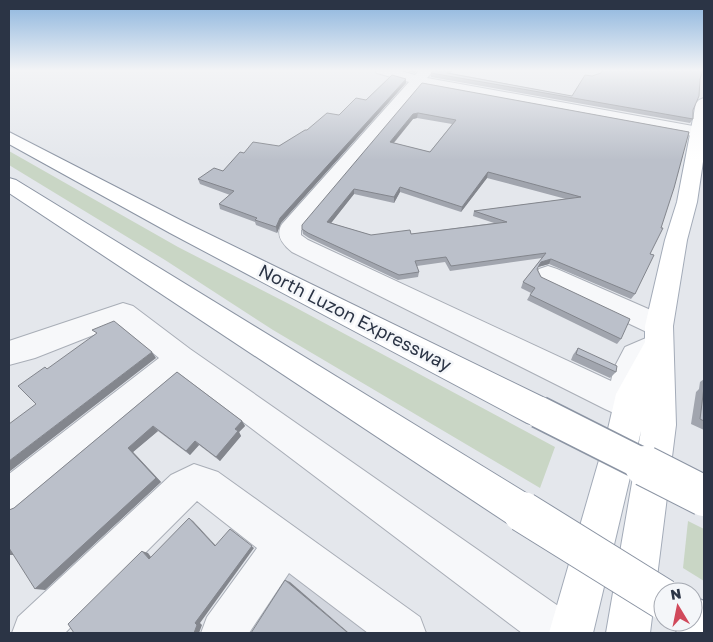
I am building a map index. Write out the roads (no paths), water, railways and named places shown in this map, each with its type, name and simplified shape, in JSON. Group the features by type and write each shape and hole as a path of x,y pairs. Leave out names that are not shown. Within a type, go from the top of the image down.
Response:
{"main road":[{"path":"628,633 661,407 658,336 676,240 687,202 704,103"},
{"name":"North Luzon Expressway","path":"9,137 170,224 704,496"},
{"path":"9,184 653,593"},
{"path":"571,633 625,429 632,394 658,336"}],"street":[{"path":"401,100 290,229 289,234 292,239 300,246 616,399 623,396 628,368 635,356 658,336 548,275"},
{"path":"540,100 700,134"},
{"path":"9,353 25,349 123,313 180,358 558,633"},
{"path":"9,496 180,358"},
{"path":"34,633 184,488 194,482 205,485 404,633"},
{"path":"223,633 286,544"}]}
